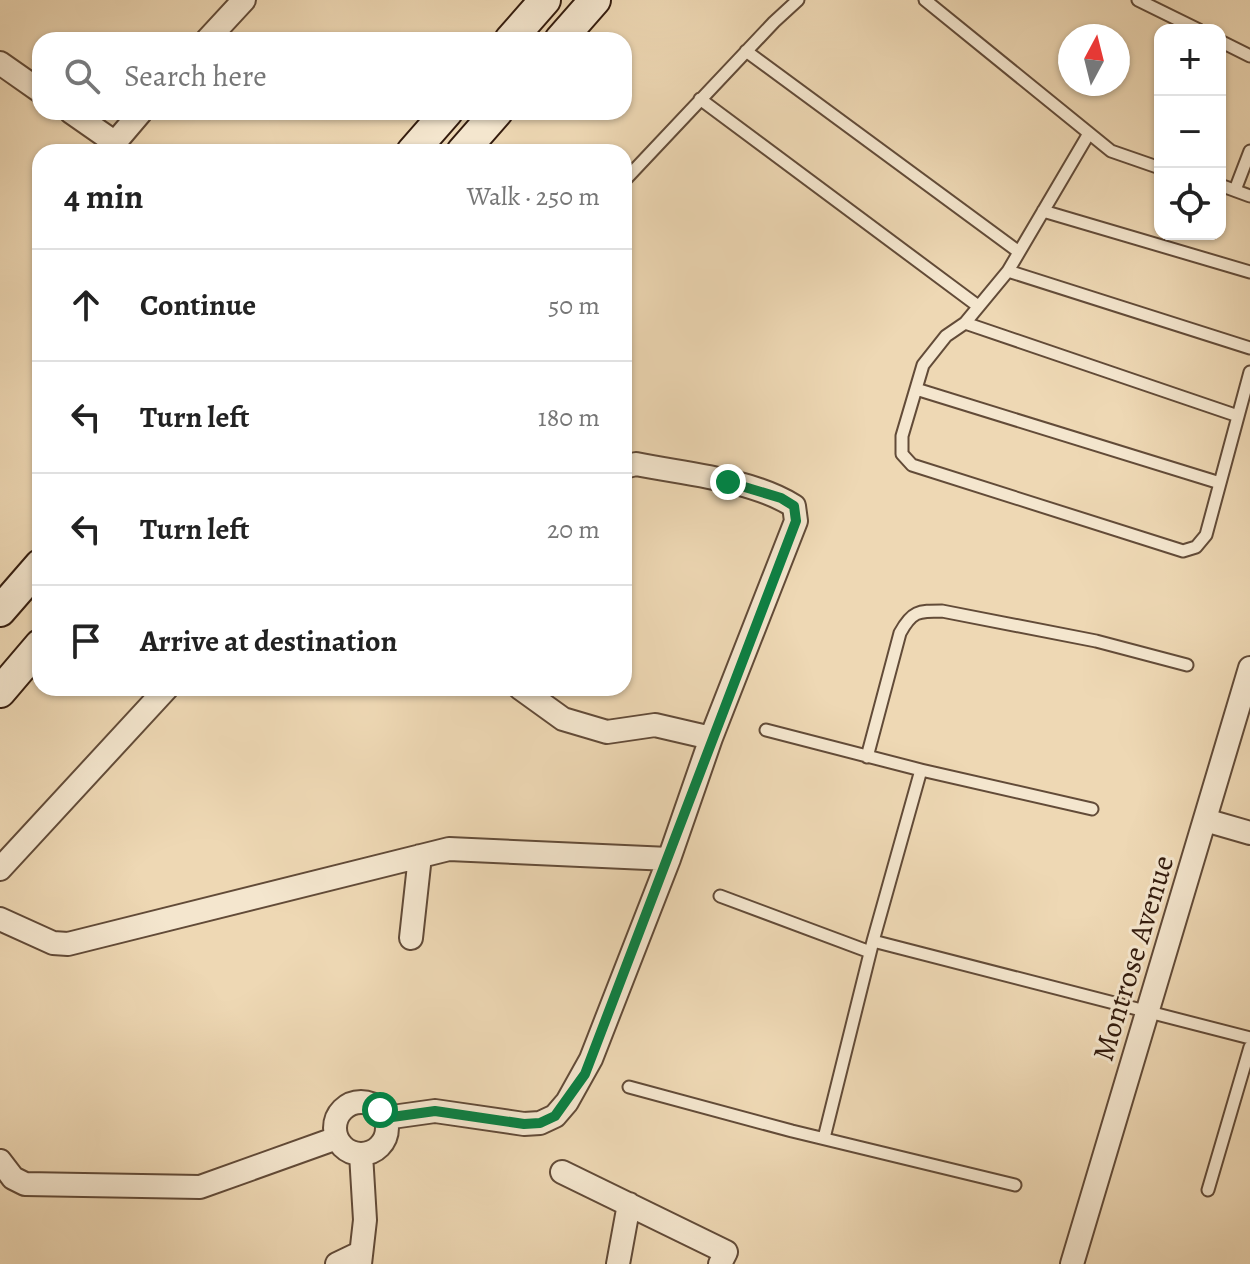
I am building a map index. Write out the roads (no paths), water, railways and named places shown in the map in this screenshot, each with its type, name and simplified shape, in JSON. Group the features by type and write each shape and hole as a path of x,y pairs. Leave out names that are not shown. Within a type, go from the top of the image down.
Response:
{"main road":[{"path":"517,32 545,0"},
{"path":"567,32 595,0"},
{"path":"419,144 440,120"},
{"path":"469,144 490,120"},
{"path":"0,611 32,574"},
{"path":"0,692 32,654"}],"street":[{"path":"214,32 244,0"},
{"path":"0,63 32,85"},
{"path":"80,120 107,144"},
{"path":"113,144 134,120"},
{"path":"385,1118 435,1111 524,1124 540,1123 555,1116 588,1067 669,859 711,738 796,521 794,506 781,498 728,482 632,471"},
{"name":"Montrose Avenue","path":"1072,1264 1250,670"},
{"path":"0,869 160,696"},
{"path":"531,696 563,719 607,732 655,725 711,738"},
{"path":"1205,820 1250,833"},
{"path":"0,919 53,943 68,944 449,849 669,859"},
{"path":"411,938 420,856"},
{"path":"351,1104 371,1104 385,1118 385,1138 379,1147 361,1154 351,1152 337,1138 337,1118 351,1104"},
{"path":"0,1161 13,1178 25,1184 200,1187 337,1138"},
{"path":"337,1264 360,1258 365,1220 361,1154"},
{"path":"562,1172 726,1252 720,1264"},
{"path":"618,1264 629,1204"}],"lane":[{"path":"632,172 798,0"},
{"path":"925,0 1088,135 1111,151 1154,166"},
{"path":"1138,0 1187,24"},
{"path":"1226,44 1250,56"},
{"path":"746,51 1019,252"},
{"path":"700,99 978,306"},
{"path":"1088,135 1008,271 965,323 946,336 923,365 902,436 902,454 912,465 1183,551 1196,547 1206,535 1250,372"},
{"path":"1235,190 1250,151"},
{"path":"1226,187 1250,196"},
{"path":"1043,211 1250,272"},
{"path":"1008,271 1250,348"},
{"path":"965,323 1238,416"},
{"path":"916,389 1220,483"},
{"path":"867,757 900,633 908,618 921,611 942,611 1096,641 1187,665"},
{"path":"766,730 867,757 1092,809"},
{"path":"824,1138 872,946 921,770"},
{"path":"720,896 872,946 1250,1038"},
{"path":"1208,1190 1250,1047"},
{"path":"629,1087 1015,1185"}]}
